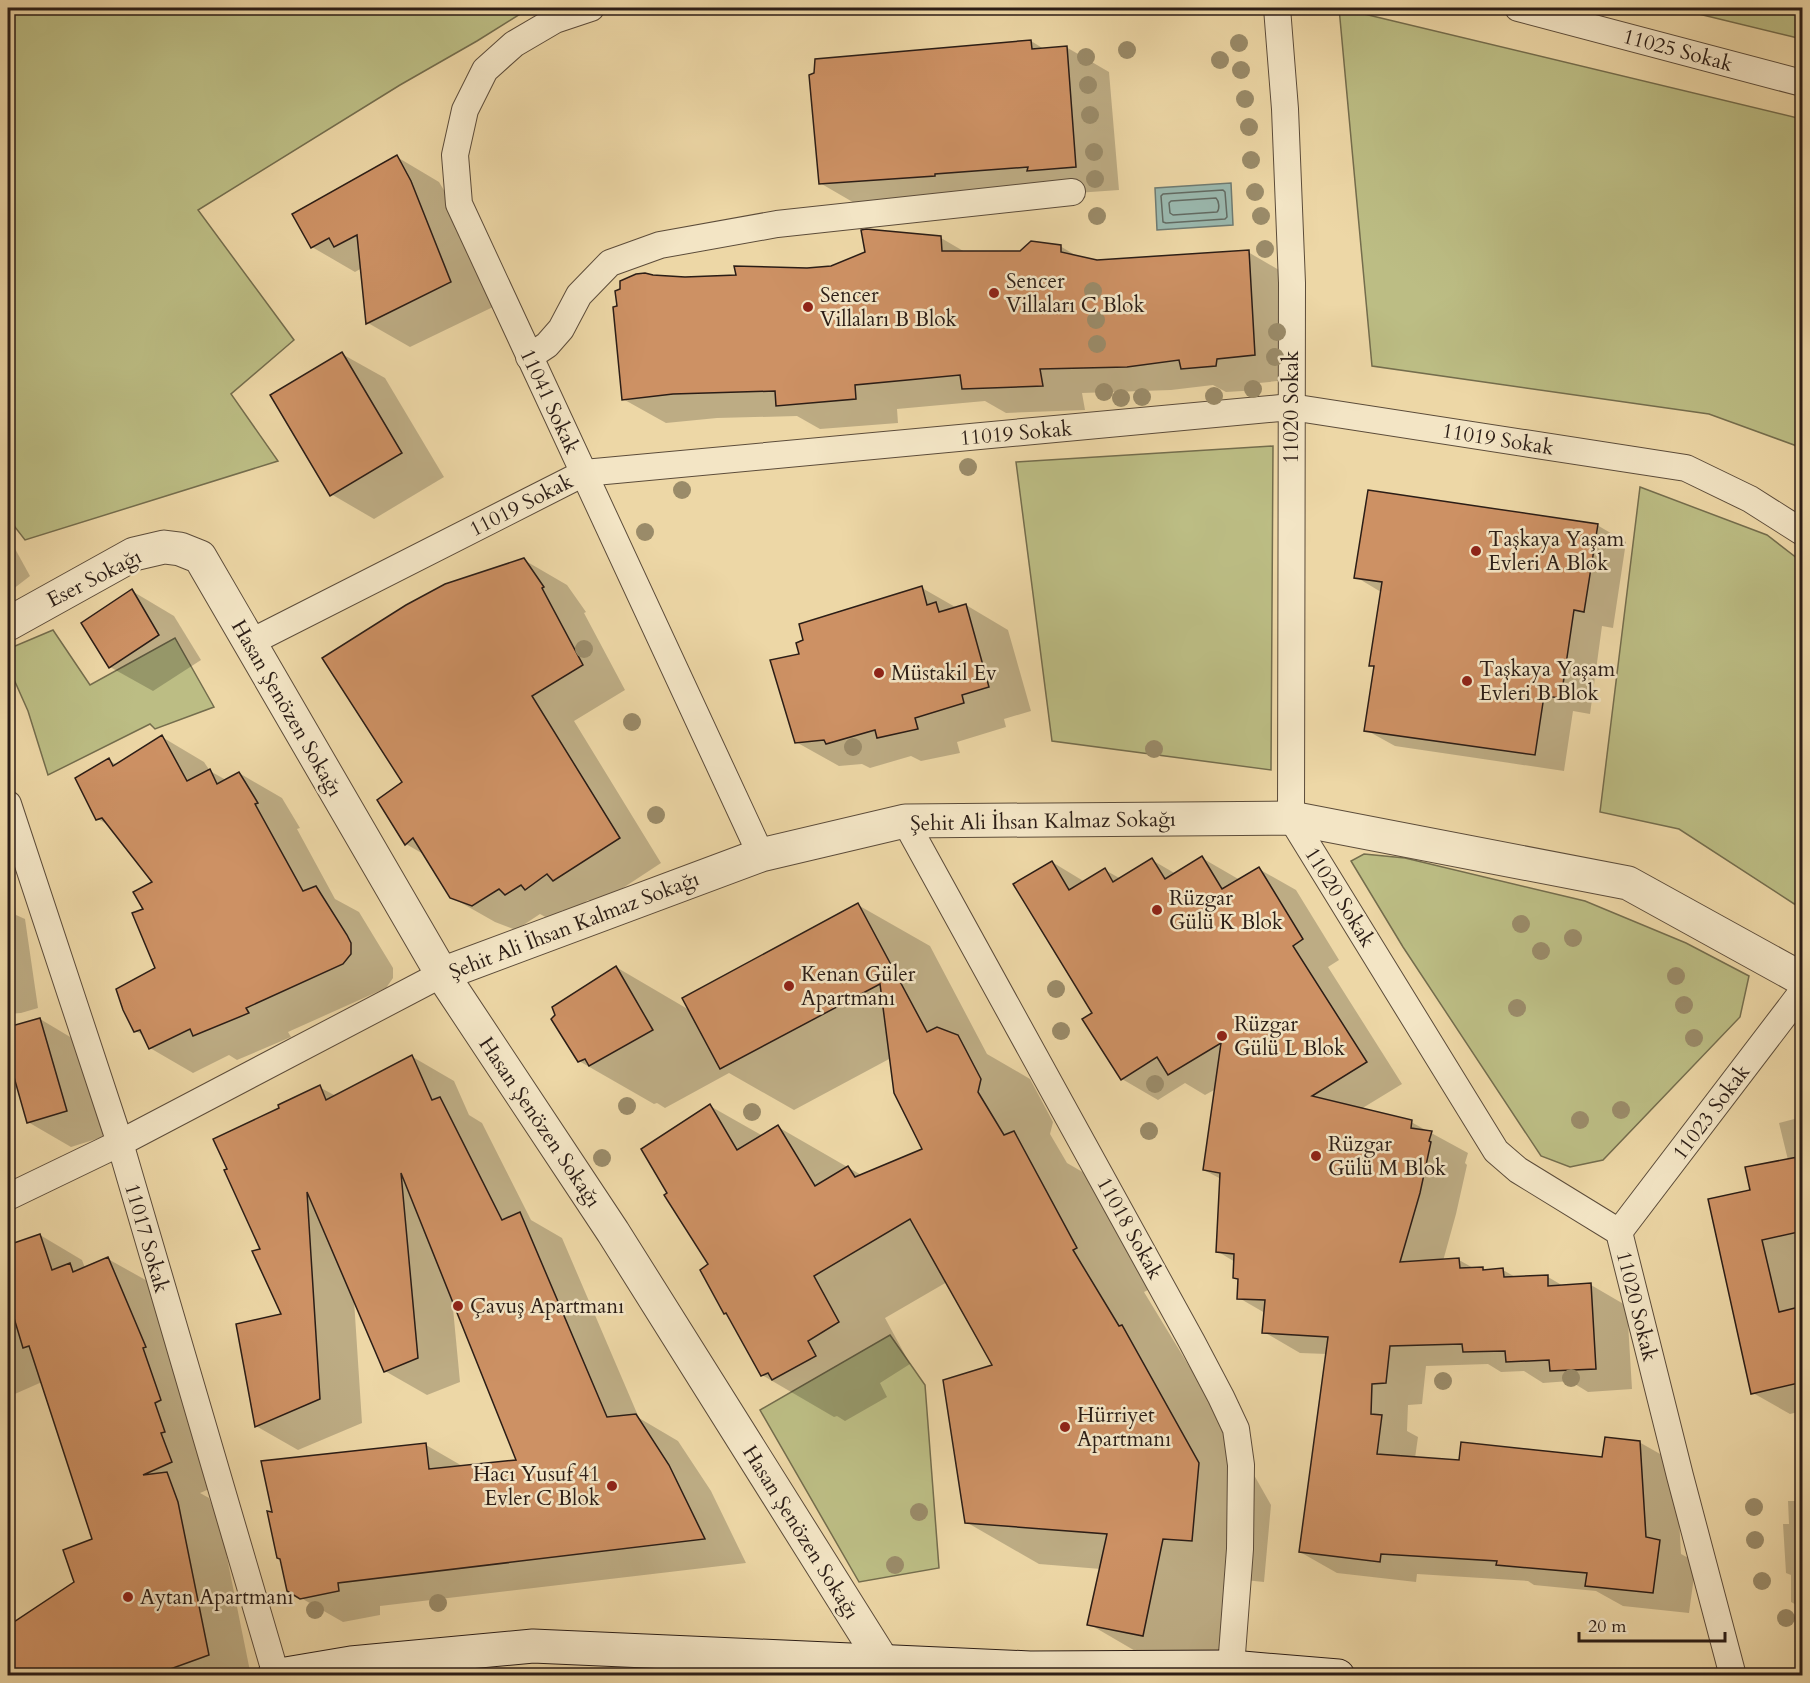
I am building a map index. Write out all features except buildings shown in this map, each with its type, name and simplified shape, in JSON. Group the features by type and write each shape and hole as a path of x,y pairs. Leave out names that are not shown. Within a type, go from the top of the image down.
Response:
{"street":[{"name":"Eser Sokağı","path":"8,624 116,562 147,550 164,547 180,549 200,557 211,574"},
{"name":"Hasan Şenözen Sokağı","path":"211,574 442,974 613,1232 885,1669"},
{"name":"Şehit Ali İhsan Kalmaz Sokağı","path":"442,974 761,855 905,821 1291,818 1628,883 1803,979"},
{"path":"275,1675 351,1663 533,1646 885,1669 1040,1672 1231,1667 1338,1676"}],"lane":[{"name":"11041 Sokak","path":"591,8 555,20 514,45 485,70 465,110 455,155 459,204 761,855"},
{"name":"11020 Sokak","path":"1277,8 1285,109 1292,283 1291,818 1496,1151 1518,1170 1619,1232 1733,1676"},
{"name":"11025 Sokak","path":"1518,8 1803,83"},
{"path":"530,357 547,345 561,329 579,295 610,263 660,245 777,224 1072,192"},
{"name":"11019 Sokak","path":"249,643 584,473 1291,407 1686,468 1750,499 1803,532"},
{"name":"11017 Sokak","path":"8,804 120,1143 275,1675"},
{"name":"11018 Sokak","path":"905,821 1192,1342 1236,1429 1241,1465 1240,1549 1231,1667"},
{"name":"Şehit Ali İhsan Kalmaz Sokağı","path":"8,1197 120,1143 442,974"},
{"name":"11023 Sokak","path":"1619,1232 1803,992"}],"green space":[{"path":"8,8 530,8 198,210 294,340 231,394 278,461 25,540 8,518"},
{"path":"1339,8 1802,119 1802,451 1794,445 1709,414 1372,366"},
{"path":"1674,8 1802,8 1802,39"},
{"path":"1273,446 1271,770 1052,741 1016,462"},
{"path":"1640,487 1767,535 1802,562 1802,909 1679,829 1600,812"},
{"path":"53,630 90,685 175,638 214,707 155,729 150,724 48,775 28,711 8,666 8,649"},
{"path":"1364,854 1405,858 1585,901 1686,943 1749,976 1740,1017 1603,1160 1570,1167 1541,1156 1403,947 1351,861"},
{"path":"890,1335 925,1385 939,1568 859,1582 760,1410"}],"water":[{"path":"1231,183 1233,225 1157,230 1155,188"}],"place":[{"name":"Sencer Villaları C Blok","path":"994,293"},
{"name":"Sencer Villaları B Blok","path":"808,307"},
{"name":"Taşkaya Yaşam Evleri A Blok","path":"1476,551"},
{"name":"Müstakil Ev","path":"879,673"},
{"name":"Taşkaya Yaşam Evleri B Blok","path":"1467,681"},
{"name":"Rüzgar Gülü K Blok","path":"1157,910"},
{"name":"Kenan Güler Apartmanı","path":"789,986"},
{"name":"Rüzgar Gülü L Blok","path":"1222,1036"},
{"name":"Rüzgar Gülü M Blok","path":"1316,1156"},
{"name":"Çavuş Apartmanı","path":"458,1306"},
{"name":"Hürriyet Apartmanı","path":"1065,1427"},
{"name":"Hacı Yusuf 41 Evler C Blok","path":"612,1486"},
{"name":"Aytan Apartmanı","path":"128,1597"}]}
